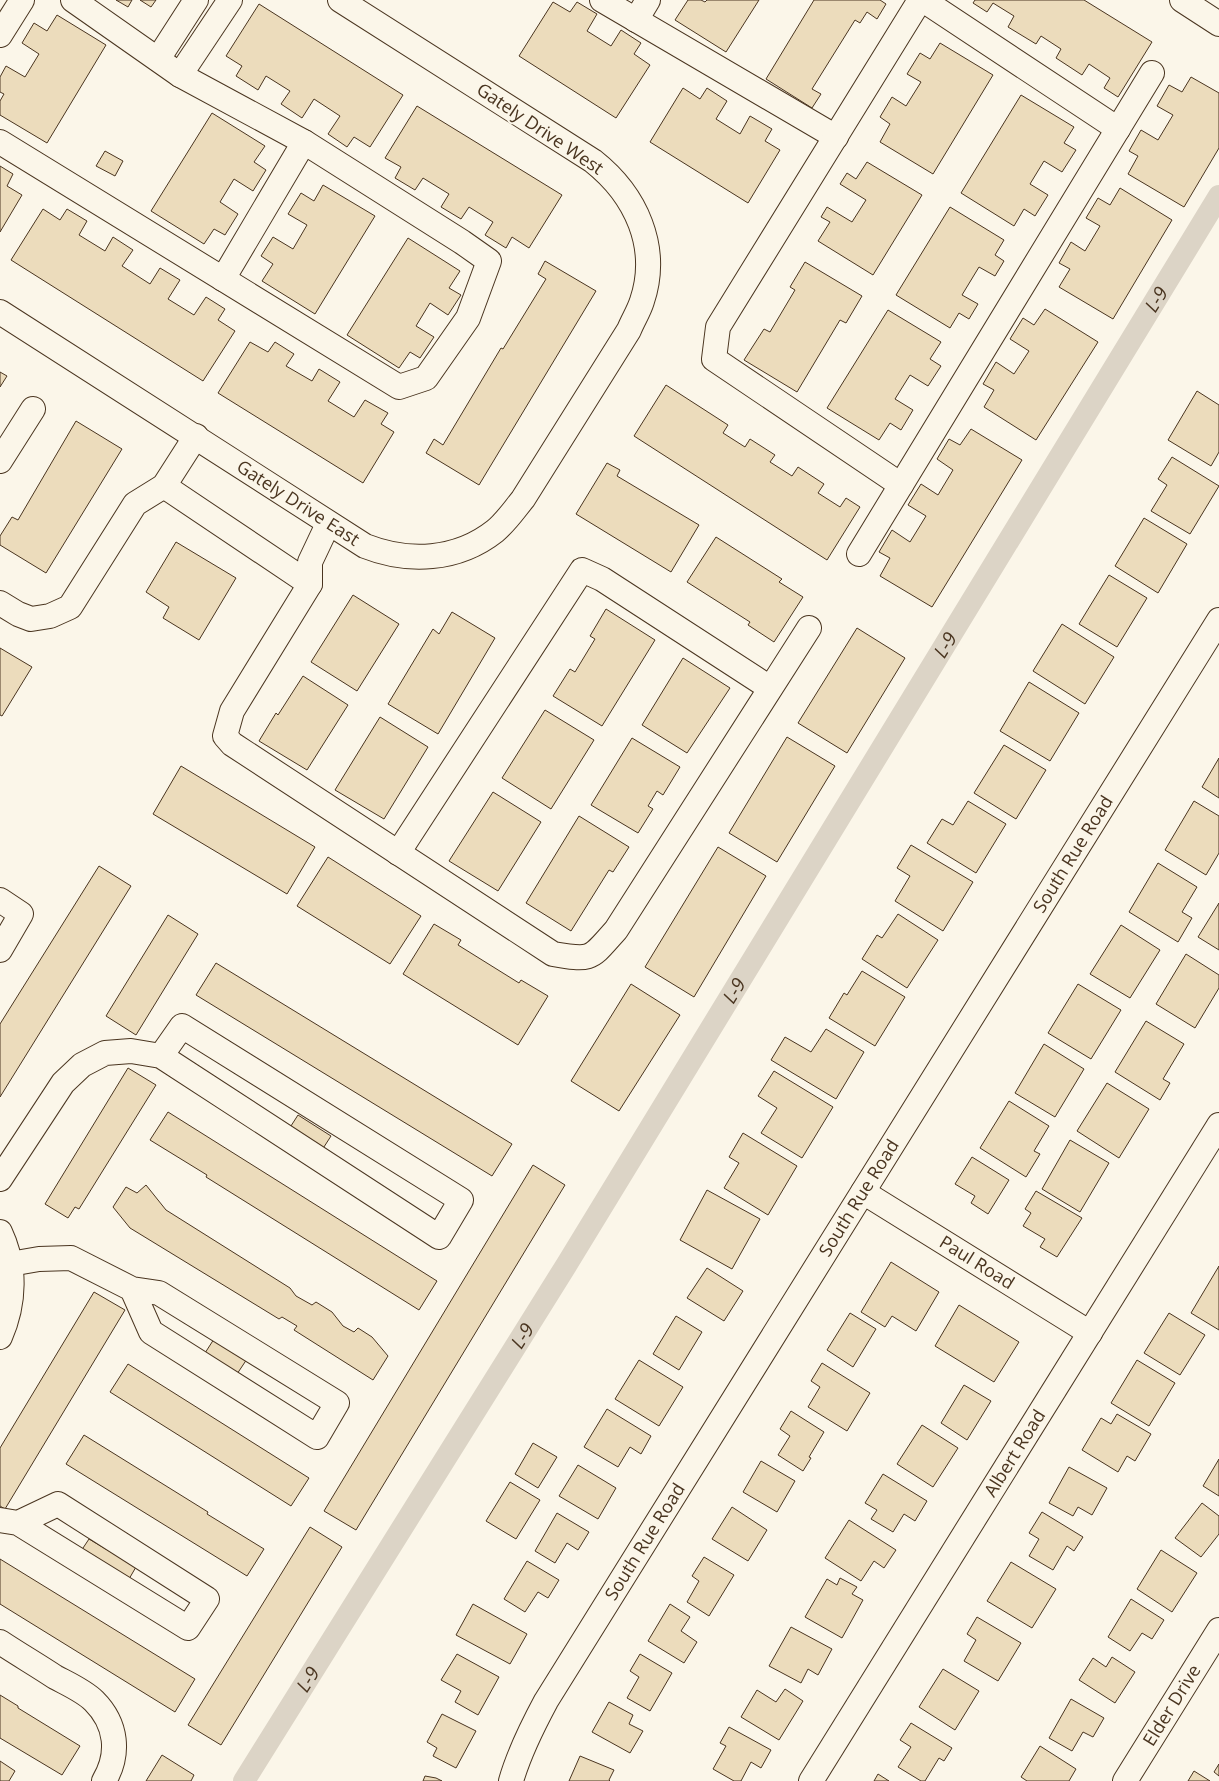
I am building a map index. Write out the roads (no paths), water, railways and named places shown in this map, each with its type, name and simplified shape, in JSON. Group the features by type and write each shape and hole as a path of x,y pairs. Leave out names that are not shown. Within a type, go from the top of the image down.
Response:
{"street":[{"path":"0,35 22,0"},
{"path":"0,142 399,387 426,378 468,318 489,261 454,236 304,142 180,75 73,0"},
{"path":"158,59 196,0"},
{"path":"180,75 230,0"},
{"name":"Gately Drive West","path":"340,0 593,161 616,181 633,206 642,227 647,256 647,272 642,302 629,330 572,420"},
{"path":"602,0 836,137"},
{"path":"636,20 648,0"},
{"path":"901,485 714,359 718,326 922,0 1118,129"},
{"path":"1182,0 1219,24"},
{"path":"859,554 1152,73"},
{"path":"223,279 304,142"},
{"name":"Gately Drive East","path":"0,312 196,436 328,524 364,546 394,555 424,558 454,552 482,540 506,520 523,499 572,420"},
{"path":"0,461 33,409"},
{"path":"0,603 18,614 31,619 50,616 70,607 135,504 164,486 196,436"},
{"path":"164,486 310,584"},
{"path":"328,524 310,562 310,584 232,711 225,736 232,744 552,954 579,958 593,955 616,930 809,628"},
{"path":"398,853 582,570 602,579 770,688"},
{"name":"South Rue Road","path":"511,1781 514,1768 546,1701 1219,620"},
{"path":"0,900 21,914 0,950"},
{"path":"0,1179 64,1083 82,1065 104,1053 131,1051 161,1056 439,1237 461,1200 182,1026 161,1056"},
{"name":"Albert Road","path":"811,1781 1219,1125"},
{"name":"Paul Road","path":"863,1192 1090,1333"},
{"path":"0,1232 10,1264 11,1298 0,1337"},
{"path":"10,1264 39,1259 71,1258 132,1289 159,1292 337,1403 317,1437 151,1332 132,1289"},
{"path":"58,1504 207,1599 188,1628 9,1522 58,1504"},
{"name":"Elder Drive","path":"1125,1781 1219,1630"},
{"path":"0,1642 93,1700 105,1714 113,1732 115,1751 110,1770 104,1781"}],"waterway":[{"name":"L-9","path":"244,1781 567,1264 1219,196"}]}
